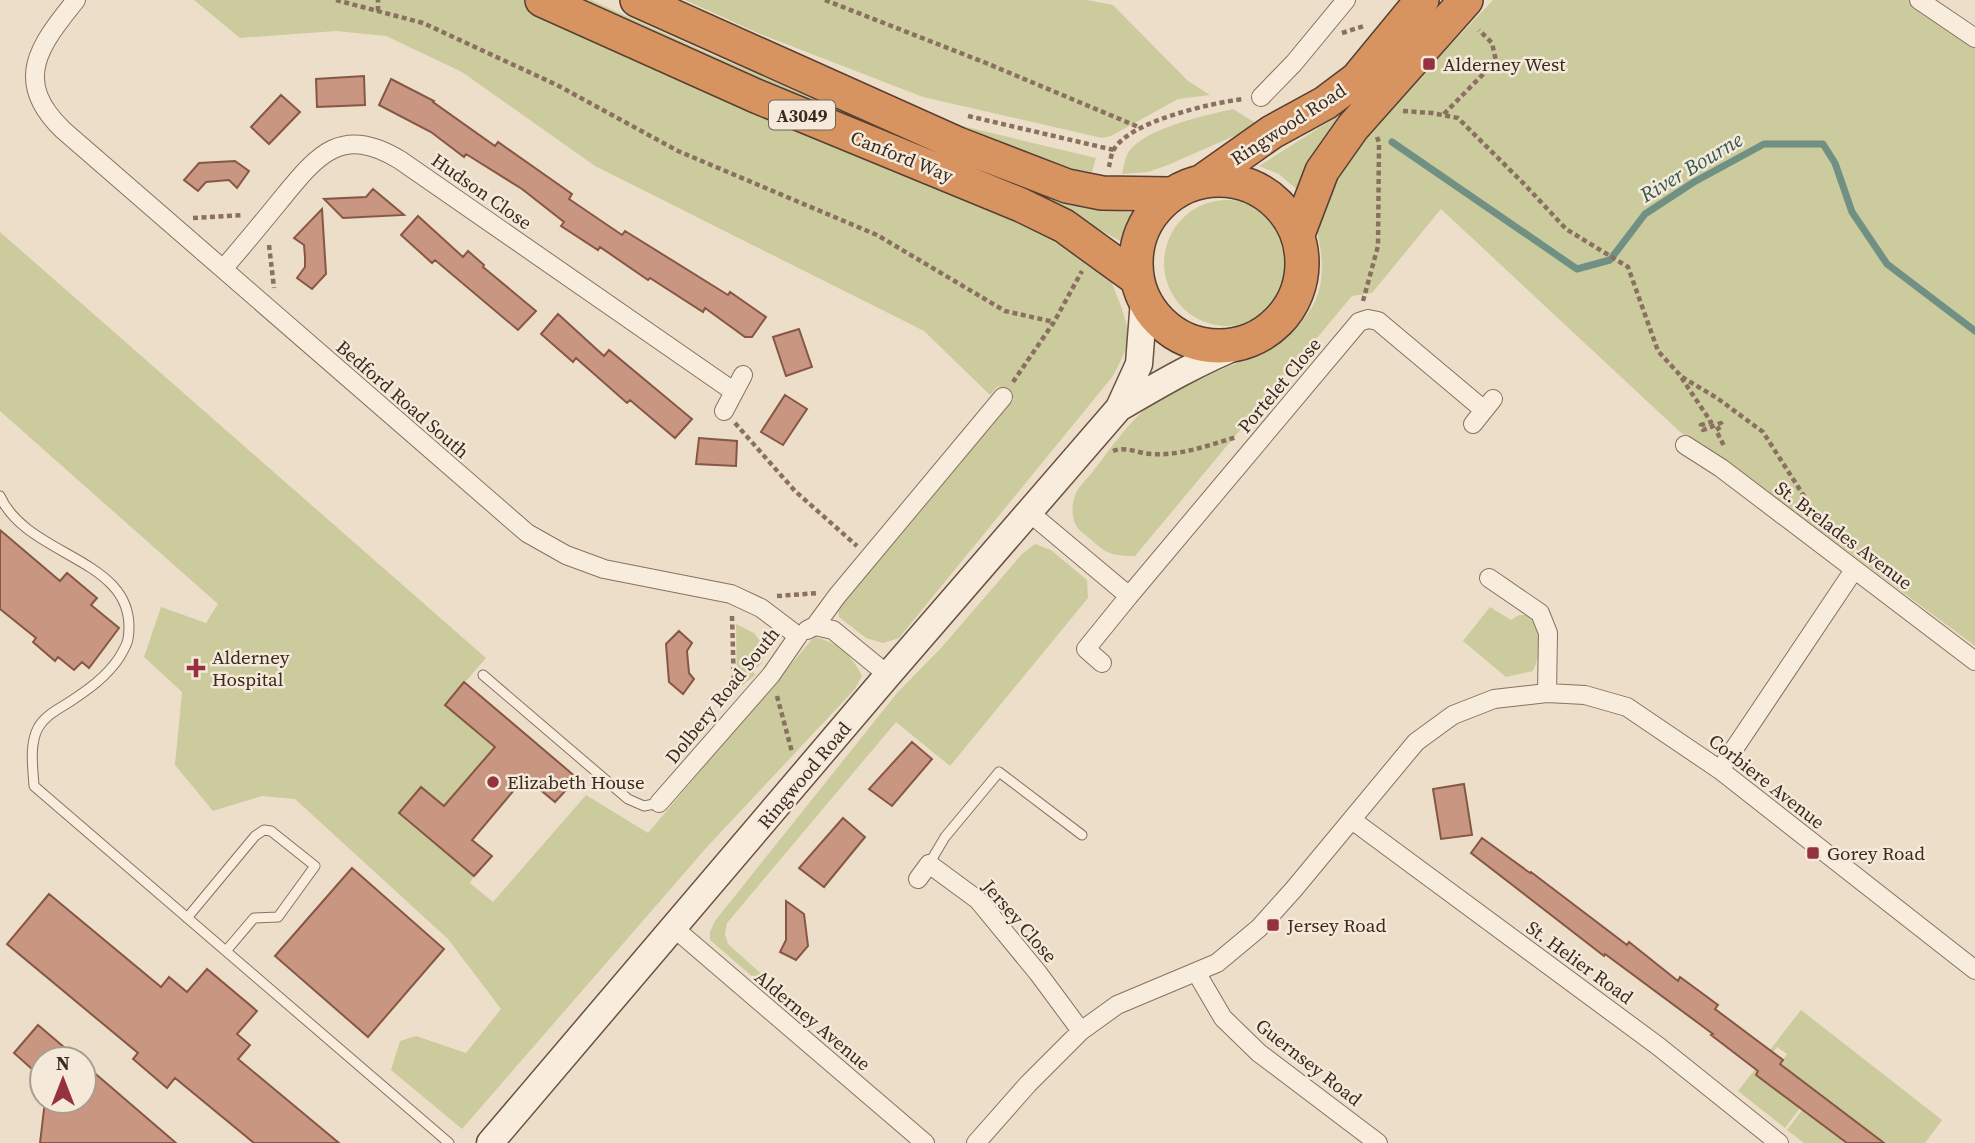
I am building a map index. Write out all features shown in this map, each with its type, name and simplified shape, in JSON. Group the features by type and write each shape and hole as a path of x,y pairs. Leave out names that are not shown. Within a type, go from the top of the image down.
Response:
{"highway":[{"name":"Canford Way","path":"542,0 756,96 1021,205 1064,226 1140,290"},
{"name":"Canford Way","path":"637,0 958,144 1067,186 1102,193 1170,194"},
{"name":"Ringwood Road","path":"1204,180 1272,132 1325,103 1357,79 1422,0"},
{"name":"Ringwood Road","path":"1305,243 1322,171 1353,127 1466,0"},
{"name":"A3049","path":"1204,180 1233,180 1261,190 1283,208 1305,243 1300,287 1288,311 1255,342 1215,346 1186,340 1162,324 1140,290 1136,247 1148,218 1170,194 1204,180"}],"main road":[{"name":"Ringwood Road","path":"490,1143 1119,408 1139,364 1140,290"},
{"name":"Ringwood Road","path":"1119,408 1165,380 1217,354 1255,342"}],"street":[{"name":"Bedford Road South","path":"76,0 40,50 35,83 40,102 63,130 527,533 566,555 604,569 731,594 761,608 798,636"},
{"path":"1261,97 1294,63 1346,0"},
{"path":"1919,0 1975,38"},
{"name":"Hudson Close","path":"223,269 314,160 337,148 370,145 381,148 400,160 733,391"},
{"name":"Portelet Close","path":"1102,663 1086,649 1359,321 1378,321 1483,411"},
{"path":"724,411 743,375"},
{"path":"798,636 816,626 837,596 1003,397"},
{"name":"St. Brelades Avenue","path":"1685,445 1721,468 1975,662"},
{"path":"1030,513 1129,596"},
{"path":"1720,770 1854,570"},
{"path":"1489,578 1540,613 1548,633 1547,693"},
{"path":"816,626 833,630 888,675"},
{"name":"Dolbery Road South","path":"659,803 779,666 798,636"},
{"name":"Corbiere Avenue","path":"1352,820 1416,742 1453,715 1494,699 1547,693 1585,695 1627,706 1665,731 1720,770 1975,970"},
{"path":"976,1143 1028,1084 1081,1031 1117,1005 1217,963 1259,928 1352,820"},
{"name":"St. Helier Road","path":"1352,820 1658,1046 1779,1143"},
{"path":"918,879 929,863"},
{"name":"Jersey Close","path":"929,863 978,900 1038,972 1081,1031"},
{"name":"Alderney Avenue","path":"674,928 925,1143"},
{"name":"Guernsey Road","path":"1196,972 1223,1018 1259,1053 1378,1143"}],"lane":[{"path":"0,496 10,513 31,533 102,575 122,595 127,611 128,641 110,669 95,684 49,715 38,728 33,742 34,786 449,1143"},
{"name":"Dolbery Road South","path":"483,675 628,799 644,806 659,803"},
{"path":"929,863 945,837 999,772 1082,835"},
{"path":"187,918 255,836 264,830 271,831 315,866 278,916 254,918 226,951"}],"path":[{"path":"337,0 423,23 557,85 678,151 877,235 1005,311 1054,322"},
{"path":"378,11 379,0"},
{"path":"825,0 1141,128"},
{"path":"1317,35 1351,32 1372,23"},
{"path":"1443,114 1496,61 1492,43 1479,30"},
{"path":"1108,173 1114,150 1123,139 1141,128 1180,112 1261,97"},
{"path":"1400,110 1458,118 1566,229 1628,267 1658,351 1679,374 1711,422 1701,425 1703,430 1721,423 1722,426 1716,430 1729,455"},
{"path":"1356,307 1363,302 1378,246 1379,142 1374,133"},
{"path":"1255,342 1300,311 1310,290 1312,273 1305,243"},
{"path":"1003,397 1054,322 1085,266"},
{"path":"1679,374 1763,432 1809,504 1809,513 1799,506"},
{"path":"733,391 735,425 794,491 870,557"},
{"path":"1110,452 1121,448 1151,454 1200,450 1247,434"},
{"path":"761,608 772,596 824,592 837,596"},
{"path":"731,594 734,700 740,710"}],"green space":[{"path":"194,0 524,0 756,96 999,213 1104,268 1115,290 1128,333 1121,361 1113,376 899,638 883,643 866,638 839,617 838,609 1014,399 998,386 990,395 924,331 595,166 462,72 386,36 336,31 240,38"},
{"path":"567,0 591,0 712,55 954,155 1093,207 1136,213 1122,242 1066,211"},
{"path":"685,0 1087,0 1113,5 1188,81 1210,95 1178,99 1111,136 1102,138 923,97 760,34"},
{"path":"1493,0 1919,0 1975,38 1975,646 1679,431 1441,209 1372,293 1352,296 1135,556 1107,552 1077,527 1072,512 1078,490 1142,412 1181,386 1265,350 1299,324 1312,307 1320,288 1322,258 1316,229 1335,184 1364,136"},
{"path":"1233,109 1259,125 1168,165 1148,172 1122,174 1128,153 1147,136 1176,124"},
{"path":"1347,110 1303,195 1279,174 1259,166"},
{"path":"937,120 1096,158 1092,172 1064,168"},
{"path":"1227,200 1251,205 1272,218 1285,239 1290,263 1285,287 1272,308 1251,321 1227,326 1203,321 1182,308 1169,287 1164,263 1169,239 1182,218 1203,205"},
{"path":"0,232 486,658 445,705 495,747 444,806 421,787 399,813 474,876 470,883 493,902 586,795 648,833 814,637 843,650 862,676 854,690 707,847 462,1129 391,1070 400,1041 416,1036 466,1053 501,1009 448,939 295,799 262,796 213,811 175,765 182,692 144,657 161,607 206,623 218,604 0,411"},
{"path":"1035,544 1051,550 1087,580 1088,598 950,766 896,722 727,923 725,934 728,944 767,979 762,985 710,940 715,921 897,693 941,648 1022,554"},
{"path":"1490,607 1511,620 1519,615 1528,615 1536,628 1539,642 1533,671 1506,677 1463,641"},
{"path":"736,624 754,633 766,649 762,663 753,671 755,675 737,690"},
{"path":"1801,1010 1942,1120 1925,1143 1884,1143 1861,1126 1848,1143 1804,1143 1787,1130 1802,1110 1843,1140 1857,1123 1780,1064 1787,1054 1777,1047 1756,1075 1800,1108 1785,1128 1738,1091"}],"building":[{"path":"364,76 365,105 317,107 316,79"},
{"path":"391,79 434,101 495,146 498,142 572,194 569,199 622,235 625,231 728,295 730,292 766,317 752,337 745,337 705,308 703,312 650,278 648,280 600,247 598,250 561,226 564,222 522,189 466,154 464,157 431,132 379,105"},
{"path":"281,95 300,112 269,144 251,127"},
{"path":"235,161 249,171 237,188 229,180 206,182 198,191 184,180 199,163"},
{"path":"373,189 404,215 343,218 324,199 366,197"},
{"path":"322,209 326,274 312,289 297,278 305,267 305,257 304,245 294,238"},
{"path":"418,216 463,257 468,251 536,311 518,330 435,260 432,263 401,235"},
{"path":"558,314 604,356 609,350 692,419 675,438 630,400 627,403 576,358 573,362 541,334"},
{"path":"799,329 812,367 786,376 773,337"},
{"path":"785,395 807,409 783,445 761,432"},
{"path":"699,438 737,441 736,466 696,464"},
{"path":"0,530 60,581 67,573 97,598 91,605 119,628 89,668 82,662 74,670 58,657 55,661 33,642 36,638 0,609"},
{"path":"679,631 692,643 687,651 689,673 694,679 683,694 669,682 666,644"},
{"name":"Elizabeth House","path":"464,682 577,778 555,802 525,777 472,840 492,856 474,876 399,813 421,787 444,806 495,747 445,705"},
{"path":"912,742 932,759 892,806 869,789"},
{"path":"1464,784 1472,835 1441,839 1433,789"},
{"path":"843,818 865,837 824,887 799,868"},
{"path":"1482,838 1627,945 1629,942 1678,981 1680,977 1718,1005 1715,1009 1783,1060 1780,1064 1884,1143 1847,1143 1756,1075 1758,1071 1711,1035 1713,1034 1605,954 1604,956 1471,853"},
{"path":"352,868 444,949 368,1037 275,956"},
{"path":"49,894 161,987 169,977 187,992 207,969 257,1011 237,1034 250,1045 238,1059 339,1143 254,1143 175,1078 167,1088 133,1059 138,1053 7,944"},
{"path":"786,901 804,914 808,946 796,960 780,952 786,940"},
{"path":"38,1025 62,1045 28,1045 28,1066 14,1053"},
{"path":"98,1076 176,1143 40,1143 43,1115 98,1115"}],"waterway":[{"name":"River Bourne","path":"1392,142 1577,269 1610,260 1645,214 1694,182 1764,144 1823,144 1835,163 1852,212 1887,264 1975,331"}],"place":[{"name":"Alderney West","path":"1429,64"},
{"name":"Alderney Hospital","path":"196,668"},
{"name":"Elizabeth House","path":"493,782"},
{"name":"Gorey Road","path":"1813,853"},
{"name":"Jersey Road","path":"1273,925"}]}
